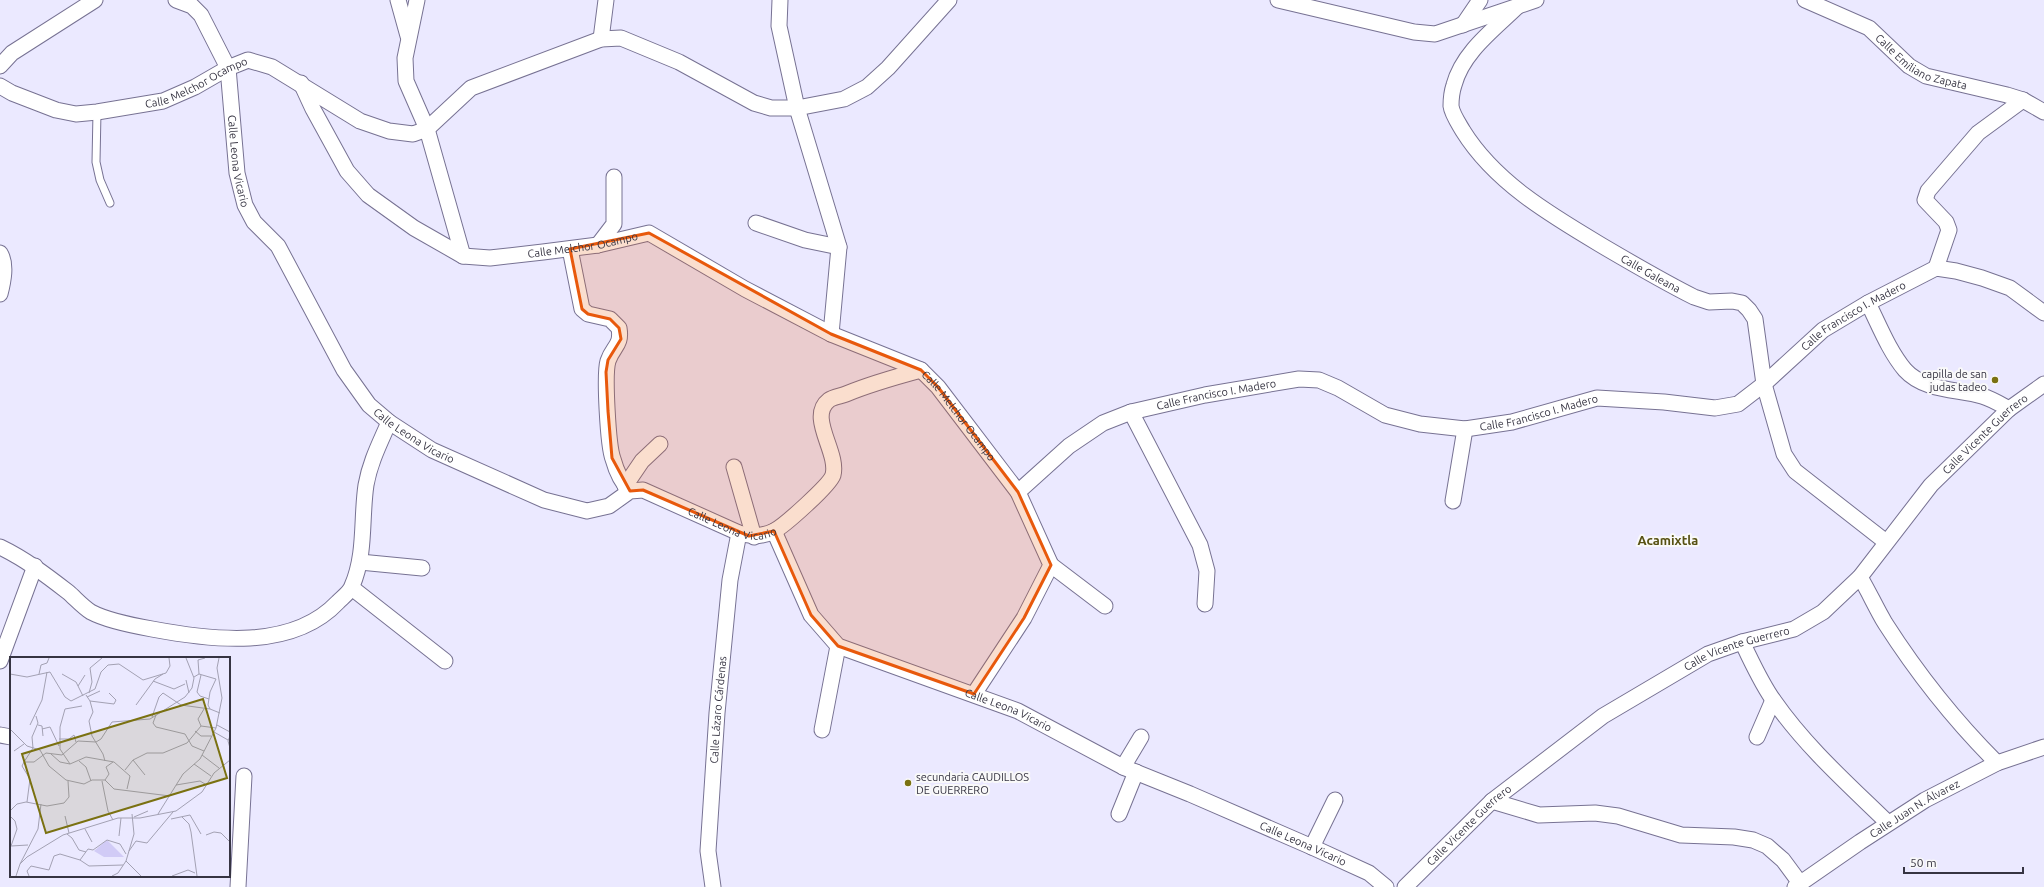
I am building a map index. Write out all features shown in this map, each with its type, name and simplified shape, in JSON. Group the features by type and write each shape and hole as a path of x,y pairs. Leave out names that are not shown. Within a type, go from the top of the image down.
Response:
{"street":[{"path":"0,66 12,53 95,0"},
{"path":"176,0 192,6 201,15 228,68"},
{"path":"398,0 408,37"},
{"path":"417,0 404,58 406,81 427,129 463,256"},
{"path":"601,39 606,0"},
{"path":"780,0 779,26 797,108 839,247 831,334"},
{"path":"301,83 360,121 389,131 413,134 427,129 471,88 601,39 621,38 679,62 754,103 771,108 797,108 844,98 867,87 888,68 949,0"},
{"path":"1278,0 1414,32 1435,34 1520,4 1536,0"},
{"path":"1463,25 1480,0"},
{"name":"Calle Emiliano Zapata","path":"1805,0 1869,28 1909,66 1926,76 2023,100 2044,112"},
{"name":"Calle Galeana","path":"1520,4 1468,56 1460,68 1453,86 1451,107 1458,124 1471,144 1498,173 1537,205 1597,243 1694,297 1709,302 1732,301 1742,303 1755,319 1764,384 1784,454 1795,471 1886,542"},
{"name":"Calle Melchor Ocampo","path":"0,86 12,93 56,110 76,114 96,112 163,101 195,87 228,68 248,60 272,67 301,83 313,109 348,171 368,195 414,228 463,256 490,258 570,249 598,245 649,233 744,289 831,334 921,370 938,387 1018,492 1051,565"},
{"name":"Calle Leona Vicario","path":"228,68 237,173 246,205 254,222 278,246 344,370 369,405 389,422 432,450 544,500 587,511 609,506 627,488 644,490 739,533 754,537 774,531 811,615 838,646 1018,711 1130,770 1312,847 1369,874 1386,887"},
{"path":"2023,100 1978,133 1928,191 1925,200 1946,222 1949,230 1936,268 1956,271 1982,278 2010,288 2044,313"},
{"path":"598,245 614,224 614,177"},
{"path":"756,223 805,240 839,247"},
{"path":"570,249 582,309 588,314 610,320 619,328 621,339 608,360 606,372 612,458 627,488"},
{"path":"0,253 3,258 3,282 0,294"},
{"name":"Calle Francisco I. Madero","path":"1018,492 1069,446 1104,424 1131,412 1206,395 1299,379 1319,380 1338,388 1385,415 1420,424 1465,429 1512,422 1597,398 1664,402 1715,408 1738,404 1764,384 1823,330 1868,303 1936,268"},
{"path":"1868,303 1905,371 1927,384 1980,395 1992,399 2009,409"},
{"path":"774,531 823,490 833,476 834,458 822,425 821,412 828,400 874,382 921,370"},
{"name":"Calle Vicente Guerrero","path":"1405,887 1492,801 1603,716 1708,654 1742,642 1794,629 1824,612 1860,577 1931,484 2009,409 2044,384"},
{"path":"1131,412 1200,546 1207,570 1205,604"},
{"path":"0,547 35,566 91,612 131,625 194,636 238,638 276,635 308,623 331,610 352,588 360,562 366,485 372,461 389,422"},
{"path":"1453,501 1465,429"},
{"path":"627,488 642,461 660,444"},
{"path":"734,467 754,537"},
{"name":"Calle Lázaro Cárdenas","path":"713,887 708,851 717,721 730,580 739,533"},
{"path":"360,562 422,568"},
{"path":"974,694 1024,618 1051,565 1105,606"},
{"path":"0,661 35,566"},
{"path":"1860,577 1884,622 1927,682 1973,738 1997,763"},
{"path":"352,588 445,661"},
{"path":"1742,642 1773,700 1816,754 1888,823"},
{"path":"822,730 838,646"},
{"path":"1757,737 1773,700"},
{"path":"0,735 10,737"},
{"path":"1119,814 1130,770 1141,737"},
{"name":"Calle Juan N. Álvarez","path":"1797,885 1888,823 1925,800 1997,763 2044,747"},
{"path":"238,887 244,776"},
{"path":"1312,847 1335,800"},
{"path":"1492,801 1539,815 1595,812 1618,816 1681,835 1734,837 1753,840 1767,846 1783,860 1797,885"}],"lane":[{"path":"96,112 96,162 100,180 110,204"}],"highlighted area":[{"path":"649,233 831,334 921,370 938,387 1018,492 1051,565 1024,618 974,694 838,646 811,615 774,531 749,536 643,490 630,491 612,458 608,411 606,372 608,360 621,339 619,328 610,319 588,314 582,309 570,249"}],"place":[{"name":"capilla de san judas tadeo","path":"1995,380"},
{"name":"secundaria CAUDILLOS DE GUERRERO","path":"908,783"}],"district":[{"name":"Acamixtla","path":"1668,540"}]}
